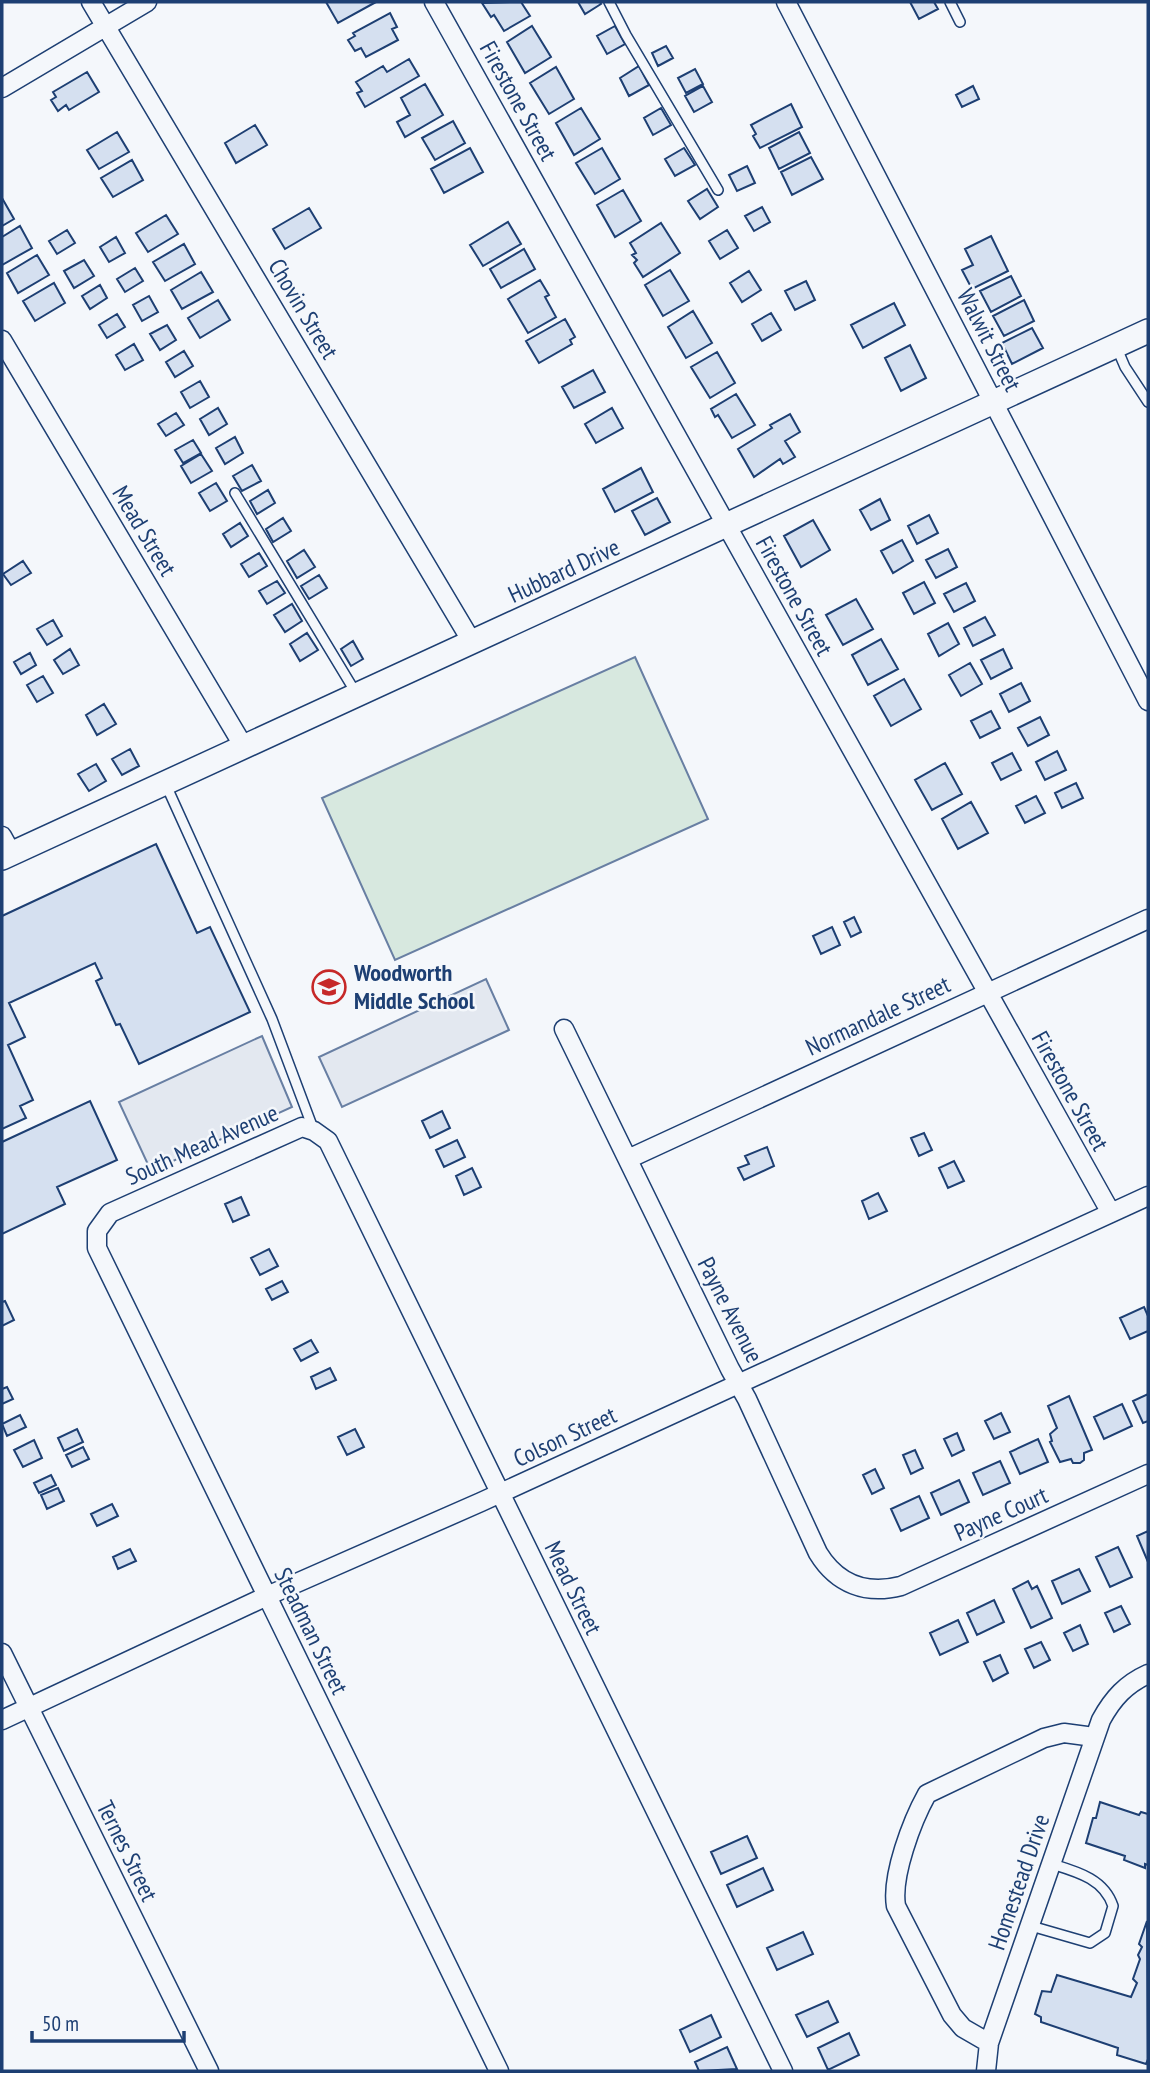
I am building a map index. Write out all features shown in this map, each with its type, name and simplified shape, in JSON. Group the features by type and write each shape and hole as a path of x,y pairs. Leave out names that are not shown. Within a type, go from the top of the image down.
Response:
{"street":[{"name":"Chovin Street","path":"91,2 472,642"},
{"path":"2,88 147,2"},
{"name":"Firestone Street","path":"435,2 1111,1213"},
{"name":"Walwit Street","path":"786,2 1148,701"},
{"name":"Hubbard Drive","path":"5,849 165,783 1148,331"},
{"name":"Mead Street","path":"2,340 244,747"},
{"name":"Normandale Street","path":"628,1158 1148,919"},
{"name":"Payne Avenue","path":"564,1029 739,1384 824,1564 846,1582 871,1590"},
{"name":"South Mead Avenue","path":"110,1213 295,1129 302,1127 314,1130"},
{"name":"Mead Street","path":"314,1130 328,1141 783,2071"},
{"name":"Colson Street","path":"2,1720 267,1596 500,1494 1148,1196"},
{"name":"Steadman Street","path":"110,1213 97,1231 96,1244 100,1256 499,2071"},
{"name":"Payne Court","path":"871,1590 888,1590 901,1586 1148,1474"},
{"name":"Ternes Street","path":"2,1653 209,2071"},
{"name":"Homestead Drive","path":"986,2071 989,2043 1094,1737 1110,1703 1123,1689 1148,1674"},
{"path":"989,2043 963,2028 952,2015 896,1906 896,1878 919,1808 927,1794 1044,1738 1064,1733 1094,1737"}],"lane":[{"path":"608,2 718,190"},
{"path":"950,2 960,22"},
{"path":"1116,346 1125,367 1148,402"},
{"path":"235,493 357,695"},
{"path":"165,783 272,1018 314,1130"},
{"path":"1031,1926 1090,1942 1105,1933 1113,1906 1103,1886 1072,1870 1052,1864"}],"shaded area":[{"path":"635,657 708,819 395,960 322,798"},
{"path":"486,979 509,1030 342,1107 319,1057"},
{"path":"262,1036 292,1107 151,1171 119,1102"}],"building":[{"path":"326,2 376,2 338,23"},
{"path":"521,2 530,16 504,31 482,3"},
{"path":"578,2 600,2 601,4 585,14"},
{"path":"910,2 934,2 938,9 919,19"},
{"path":"390,13 397,27 392,29 398,40 366,57 361,48 355,51 348,40 355,36 353,33"},
{"path":"532,26 551,57 525,73 507,42"},
{"path":"615,26 625,44 607,54 597,36"},
{"path":"666,46 673,58 658,66 652,53"},
{"path":"409,59 419,76 365,107 357,93 362,91 356,82 383,66 387,72"},
{"path":"639,66 649,85 629,96 620,78"},
{"path":"556,67 574,99 549,114 530,83"},
{"path":"695,69 703,84 686,93 678,78"},
{"path":"87,72 99,92 69,110 66,105 58,111 51,100 56,97 53,92"},
{"path":"425,84 443,115 405,137 397,122 410,115 401,98"},
{"path":"703,86 712,102 694,112 685,96"},
{"path":"973,86 979,99 962,107 956,95"},
{"path":"791,104 802,127 760,148 753,136 756,134 751,125"},
{"path":"581,108 600,139 574,155 556,123"},
{"path":"661,108 671,125 653,135 644,118"},
{"path":"453,121 465,143 435,160 422,138"},
{"path":"255,125 267,145 236,163 225,143"},
{"path":"117,132 129,152 99,169 87,150"},
{"path":"799,132 810,153 779,169 769,148"},
{"path":"470,148 483,172 444,193 431,169"},
{"path":"602,148 620,179 595,194 576,163"},
{"path":"684,148 695,165 675,176 665,159"},
{"path":"811,157 823,179 792,195 781,172"},
{"path":"132,160 143,180 113,197 101,178"},
{"path":"747,166 755,183 737,191 729,175"},
{"path":"707,189 718,207 700,219 688,201"},
{"path":"623,190 641,221 615,237 597,205"},
{"path":"2,198 14,219 2,226"},
{"path":"762,207 770,222 754,231 745,216"},
{"path":"309,208 321,228 285,249 273,229"},
{"path":"166,215 178,234 148,252 136,233"},
{"path":"508,222 521,244 483,266 470,245"},
{"path":"661,223 680,253 643,277 634,263 637,260 632,255 636,253 630,243"},
{"path":"20,226 32,248 2,265 2,237"},
{"path":"67,230 75,243 57,254 49,241"},
{"path":"727,230 738,248 720,259 709,241"},
{"path":"991,236 1008,271 972,289 962,270 973,265 965,249"},
{"path":"116,237 125,253 109,262 100,247"},
{"path":"184,244 195,264 165,281 153,262"},
{"path":"524,249 535,269 501,288 490,269"},
{"path":"37,255 49,275 18,293 7,273"},
{"path":"84,260 94,276 74,288 64,271"},
{"path":"135,268 143,281 125,292 117,279"},
{"path":"670,270 689,301 663,316 645,285"},
{"path":"749,271 761,290 742,302 730,283"},
{"path":"201,272 213,292 182,309 171,290"},
{"path":"1011,276 1021,296 991,312 980,291"},
{"path":"540,280 549,295 545,297 556,317 528,333 508,299"},
{"path":"806,281 815,300 795,310 785,291"},
{"path":"54,283 65,303 35,321 23,301"},
{"path":"100,285 107,298 90,309 82,296"},
{"path":"149,296 158,312 142,321 133,305"},
{"path":"218,300 230,320 200,338 188,318"},
{"path":"1024,300 1034,321 1004,336 993,316"},
{"path":"894,303 905,325 863,348 851,325"},
{"path":"693,311 712,343 686,358 668,327"},
{"path":"771,313 781,330 762,341 752,324"},
{"path":"117,314 125,327 107,338 99,325"},
{"path":"565,319 575,337 570,340 572,344 539,363 526,341"},
{"path":"167,325 176,340 160,350 150,334"},
{"path":"1032,328 1043,348 1012,364 1002,343"},
{"path":"134,344 143,360 125,370 116,355"},
{"path":"910,345 926,378 901,391 885,358"},
{"path":"184,351 193,366 175,377 166,362"},
{"path":"717,352 735,383 710,398 691,367"},
{"path":"593,370 605,392 574,408 562,387"},
{"path":"200,381 209,397 190,408 181,392"},
{"path":"736,394 755,425 732,438 718,415 715,417 711,409"},
{"path":"218,408 227,424 209,435 200,419"},
{"path":"612,408 623,428 596,443 585,424"},
{"path":"176,413 184,425 166,436 158,424"},
{"path":"790,414 800,432 785,441 795,457 783,464 780,459 754,477 738,449"},
{"path":"235,437 243,453 225,464 216,448"},
{"path":"193,440 201,453 183,463 175,450"},
{"path":"201,454 212,471 191,483 181,466"},
{"path":"252,465 261,481 242,491 233,476"},
{"path":"641,468 653,492 615,512 603,489"},
{"path":"216,483 227,501 210,511 199,493"},
{"path":"268,490 275,503 257,514 250,501"},
{"path":"657,498 670,522 645,535 632,511"},
{"path":"880,499 890,520 871,530 860,510"},
{"path":"929,515 938,533 917,544 908,526"},
{"path":"283,518 291,531 273,542 266,529"},
{"path":"813,520 830,550 801,567 784,536"},
{"path":"240,523 248,536 231,547 223,534"},
{"path":"902,540 913,561 893,573 881,551"},
{"path":"948,549 957,567 936,578 926,560"},
{"path":"304,550 315,567 297,578 287,561"},
{"path":"259,553 267,566 249,577 241,564"},
{"path":"23,561 31,573 11,585 3,574"},
{"path":"319,575 327,588 309,599 301,586"},
{"path":"277,581 285,593 267,604 259,591"},
{"path":"924,582 935,603 914,614 903,593"},
{"path":"966,583 975,601 954,612 944,594"},
{"path":"856,599 873,629 843,645 826,615"},
{"path":"292,604 302,621 285,632 274,615"},
{"path":"985,617 995,635 973,646 964,628"},
{"path":"53,620 62,636 47,645 37,629"},
{"path":"948,623 959,644 939,656 928,634"},
{"path":"307,633 318,650 300,661 290,644"},
{"path":"881,639 898,669 868,685 852,655"},
{"path":"353,641 363,659 351,666 341,649"},
{"path":"70,649 79,665 63,674 54,660"},
{"path":"1003,649 1012,668 991,679 981,660"},
{"path":"30,653 36,665 21,674 14,662"},
{"path":"970,663 982,684 961,696 949,675"},
{"path":"43,676 53,693 37,702 27,685"},
{"path":"904,679 921,709 891,726 874,696"},
{"path":"1021,683 1030,701 1009,712 1000,694"},
{"path":"104,704 116,724 97,735 86,715"},
{"path":"991,711 1000,728 980,738 971,721"},
{"path":"1040,717 1049,735 1028,746 1018,728"},
{"path":"130,749 139,766 122,775 112,759"},
{"path":"1057,751 1066,770 1045,780 1036,762"},
{"path":"1012,753 1021,770 1001,780 992,763"},
{"path":"945,763 962,794 932,810 915,780"},
{"path":"96,764 106,781 89,791 78,774"},
{"path":"1076,783 1083,798 1062,808 1055,793"},
{"path":"1036,796 1045,813 1025,823 1016,806"},
{"path":"971,802 988,833 958,849 942,819"},
{"path":"156,844 197,933 210,927 250,1012 139,1064 120,1024 116,1025 96,981 102,978 95,963 9,1003 25,1037 8,1045 33,1100 20,1106 26,1118 2,1129 2,916"},
{"path":"854,917 861,932 851,937 844,922"},
{"path":"832,927 840,945 821,954 813,936"},
{"path":"90,1101 117,1160 57,1187 65,1204 2,1234 2,1142"},
{"path":"442,1111 450,1128 430,1138 422,1121"},
{"path":"924,1133 932,1150 919,1156 911,1138"},
{"path":"457,1140 465,1157 444,1167 436,1150"},
{"path":"767,1147 774,1166 744,1180 738,1168 749,1164 745,1156"},
{"path":"954,1161 964,1181 948,1188 939,1168"},
{"path":"472,1168 481,1187 464,1195 456,1176"},
{"path":"878,1193 887,1211 869,1219 862,1201"},
{"path":"241,1197 249,1215 233,1222 225,1204"},
{"path":"269,1249 278,1266 260,1275 251,1258"},
{"path":"282,1281 288,1292 272,1300 266,1289"},
{"path":"5,1301 14,1320 2,1326 2,1302"},
{"path":"1144,1307 1148,1316 1148,1331 1130,1339 1120,1318"},
{"path":"311,1340 318,1352 301,1361 294,1349"},
{"path":"330,1368 336,1380 316,1389 311,1377"},
{"path":"7,1387 13,1399 2,1404 2,1389"},
{"path":"1148,1394 1148,1421 1143,1423 1133,1401"},
{"path":"1069,1396 1092,1450 1084,1453 1084,1460 1080,1463 1073,1463 1071,1459 1060,1462 1050,1442 1050,1434 1057,1428 1048,1406"},
{"path":"1122,1404 1132,1426 1104,1439 1094,1417"},
{"path":"1001,1413 1010,1432 994,1439 985,1421"},
{"path":"20,1415 26,1427 7,1436 2,1424"},
{"path":"77,1429 83,1442 64,1451 58,1438"},
{"path":"355,1429 364,1447 347,1455 338,1437"},
{"path":"957,1433 964,1450 952,1456 944,1439"},
{"path":"1038,1439 1048,1462 1020,1474 1010,1452"},
{"path":"34,1440 42,1458 23,1467 14,1450"},
{"path":"83,1447 89,1459 72,1467 66,1455"},
{"path":"915,1450 923,1468 911,1474 903,1455"},
{"path":"1000,1461 1010,1483 983,1495 973,1473"},
{"path":"875,1469 884,1488 872,1494 863,1475"},
{"path":"51,1475 56,1485 39,1493 34,1483"},
{"path":"959,1480 969,1502 941,1515 931,1493"},
{"path":"58,1488 64,1501 47,1509 41,1495"},
{"path":"919,1496 929,1518 901,1531 891,1509"},
{"path":"112,1504 118,1516 97,1526 91,1514"},
{"path":"1148,1531 1148,1562 1137,1536"},
{"path":"1118,1547 1132,1577 1110,1587 1096,1557"},
{"path":"130,1549 136,1561 118,1569 113,1557"},
{"path":"1079,1569 1090,1591 1062,1604 1052,1581"},
{"path":"1028,1581 1032,1589 1037,1586 1052,1618 1031,1628 1013,1589"},
{"path":"994,1600 1004,1622 977,1635 967,1613"},
{"path":"1121,1606 1130,1624 1114,1632 1105,1613"},
{"path":"958,1620 968,1642 940,1655 930,1633"},
{"path":"1080,1625 1088,1644 1073,1651 1064,1633"},
{"path":"1041,1642 1050,1660 1034,1668 1025,1649"},
{"path":"1000,1655 1008,1673 993,1681 984,1662"},
{"path":"1100,1802 1139,1815 1141,1812 1148,1814 1148,1865 1145,1864 1145,1868 1124,1860 1125,1856 1086,1843"},
{"path":"747,1836 757,1858 721,1874 711,1852"},
{"path":"763,1868 773,1890 737,1907 727,1885"},
{"path":"1147,1921 1146,2064 1117,2055 1118,2048 1041,2022 1041,2017 1035,2014 1042,1991 1051,1992 1057,1975 1131,1997 1137,1983 1133,1979 1140,1959 1138,1955 1142,1947 1139,1944"},
{"path":"803,1932 813,1954 777,1970 767,1948"},
{"path":"828,2001 838,2022 807,2037 796,2015"},
{"path":"711,2015 721,2037 690,2052 680,2030"},
{"path":"849,2033 859,2055 828,2070 818,2048"},
{"path":"727,2047 737,2069 699,2071 695,2062"}],"place":[{"name":"Woodworth Middle School","path":"329,987"}]}
